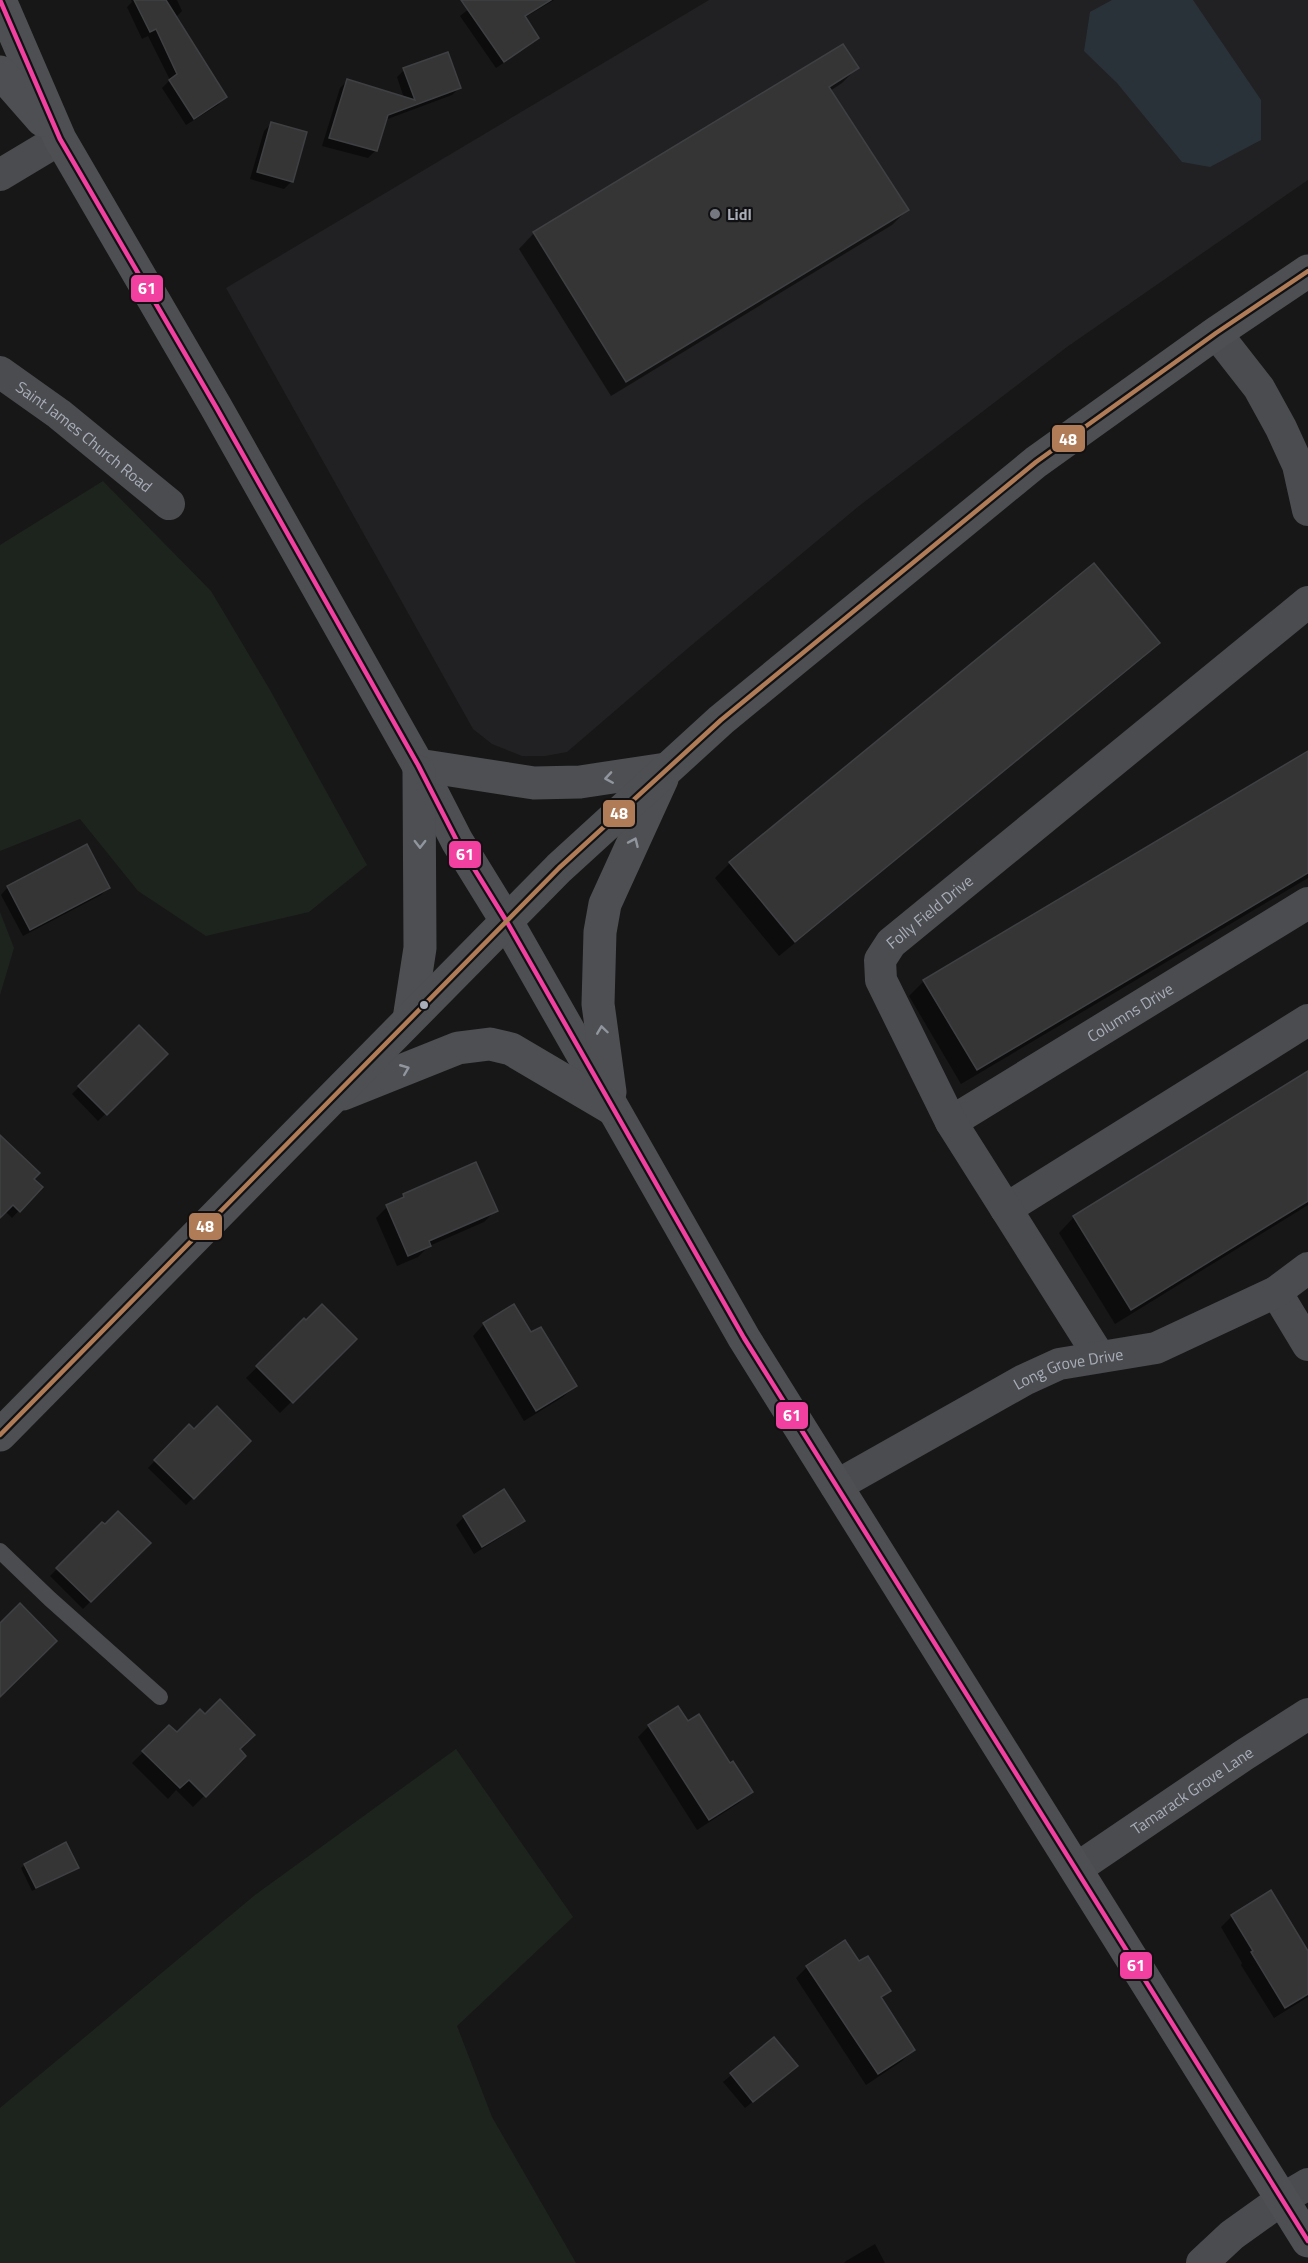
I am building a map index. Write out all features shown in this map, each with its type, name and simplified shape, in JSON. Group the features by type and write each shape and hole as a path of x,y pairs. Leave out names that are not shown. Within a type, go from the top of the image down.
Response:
{"main road":[{"path":"0,0 60,139 216,408 418,765 457,841 507,922 744,1338 1076,1869 1294,2192 1308,2241"},
{"path":"0,72 60,139"},
{"path":"0,1435 595,833 666,769 739,705 1036,462 1216,333 1308,271"},
{"path":"418,765 534,783 580,782 666,769"},
{"path":"409,1019 420,948 418,765"},
{"path":"613,1108 598,1004 600,932 605,904 666,769"},
{"path":"331,1099 458,1048 490,1044 511,1048 613,1108"}],"street":[{"path":"0,175 60,139"},
{"path":"1216,333 1259,388 1281,428 1298,465 1308,510"},
{"name":"Saint James Church Road","path":"0,372 68,420 169,504"},
{"name":"Folly Field Drive","path":"1099,1356 951,1122 881,980 880,960 891,943 1308,602"},
{"name":"Columns Drive","path":"951,1122 1305,911"},
{"path":"1006,1209 1308,1020"},
{"name":"Long Grove Drive","path":"836,1486 1024,1380 1059,1364 1156,1348 1276,1292 1308,1269"},
{"path":"1276,1292 1308,1345"},
{"name":"Tamarack Grove Lane","path":"1076,1869 1308,1714"},
{"path":"1202,2263 1232,2235 1294,2192"}],"lane":[{"path":"0,1551 160,1697"}],"shaded area":[{"path":"709,0 1308,0 1308,180 1067,347 859,506 567,752 545,756 522,756 492,744 473,729 226,288"},
{"path":"1112,0 1193,0 1261,100 1261,140 1210,167 1182,162 1117,83 1084,51 1090,12"},
{"path":"103,481 211,591 270,690 367,865 309,912 206,936 138,891 80,819 0,851 0,545"},
{"path":"0,912 14,948 0,995"},
{"path":"456,1749 573,1917 457,2026 492,2117 576,2263 0,2263 0,2108 255,1895"}],"building":[{"path":"134,0 166,0 227,97 194,119 169,80 177,74 156,29 150,32"},
{"path":"461,0 551,0 525,16 539,38 504,62"},
{"path":"843,44 859,68 829,87 909,210 626,382 533,232"},
{"path":"448,52 461,88 388,115 377,151 329,138 347,79 415,100 403,68"},
{"path":"271,122 307,132 293,182 257,172"},
{"path":"1094,563 1160,643 795,942 729,862"},
{"path":"1308,751 1308,873 977,1070 923,980"},
{"path":"87,844 110,888 30,930 7,886"},
{"path":"139,1025 168,1054 107,1115 78,1086"},
{"path":"1308,1071 1308,1201 1131,1310 1073,1216"},
{"path":"0,1135 40,1173 34,1179 43,1187 20,1212 13,1205 0,1218"},
{"path":"476,1162 498,1211 429,1241 431,1246 408,1256 386,1205 404,1197 403,1194"},
{"path":"322,1304 357,1339 293,1403 256,1366 304,1318 306,1320"},
{"path":"514,1304 531,1332 541,1327 577,1386 536,1411 483,1323"},
{"path":"217,1406 251,1441 194,1499 154,1460 189,1424 194,1429"},
{"path":"504,1489 525,1521 482,1547 463,1516"},
{"path":"118,1511 151,1543 91,1602 56,1568 102,1522 105,1524"},
{"path":"20,1603 57,1641 0,1697 0,1623"},
{"path":"220,1699 255,1735 240,1749 246,1756 206,1797 189,1780 180,1788 142,1751 169,1725 177,1732 200,1709 205,1714"},
{"path":"678,1706 688,1721 699,1714 730,1763 733,1761 753,1792 709,1820 648,1725"},
{"path":"66,1842 79,1868 36,1888 24,1864"},
{"path":"1271,1890 1308,1951 1308,1994 1285,2008 1231,1915"},
{"path":"845,1940 859,1961 868,1956 891,1991 881,1997 915,2050 878,2074 806,1966"},
{"path":"774,2037 798,2066 753,2102 730,2073"}],"transit line":[{"name":"61","path":"0,0 60,139 216,407 418,765 457,841 507,922 744,1338 1308,2241"},
{"name":"48","path":"0,1435 559,868 721,720 1036,462 1216,333 1308,271"}],"place":[{"name":"Lidl","path":"715,214"}]}
